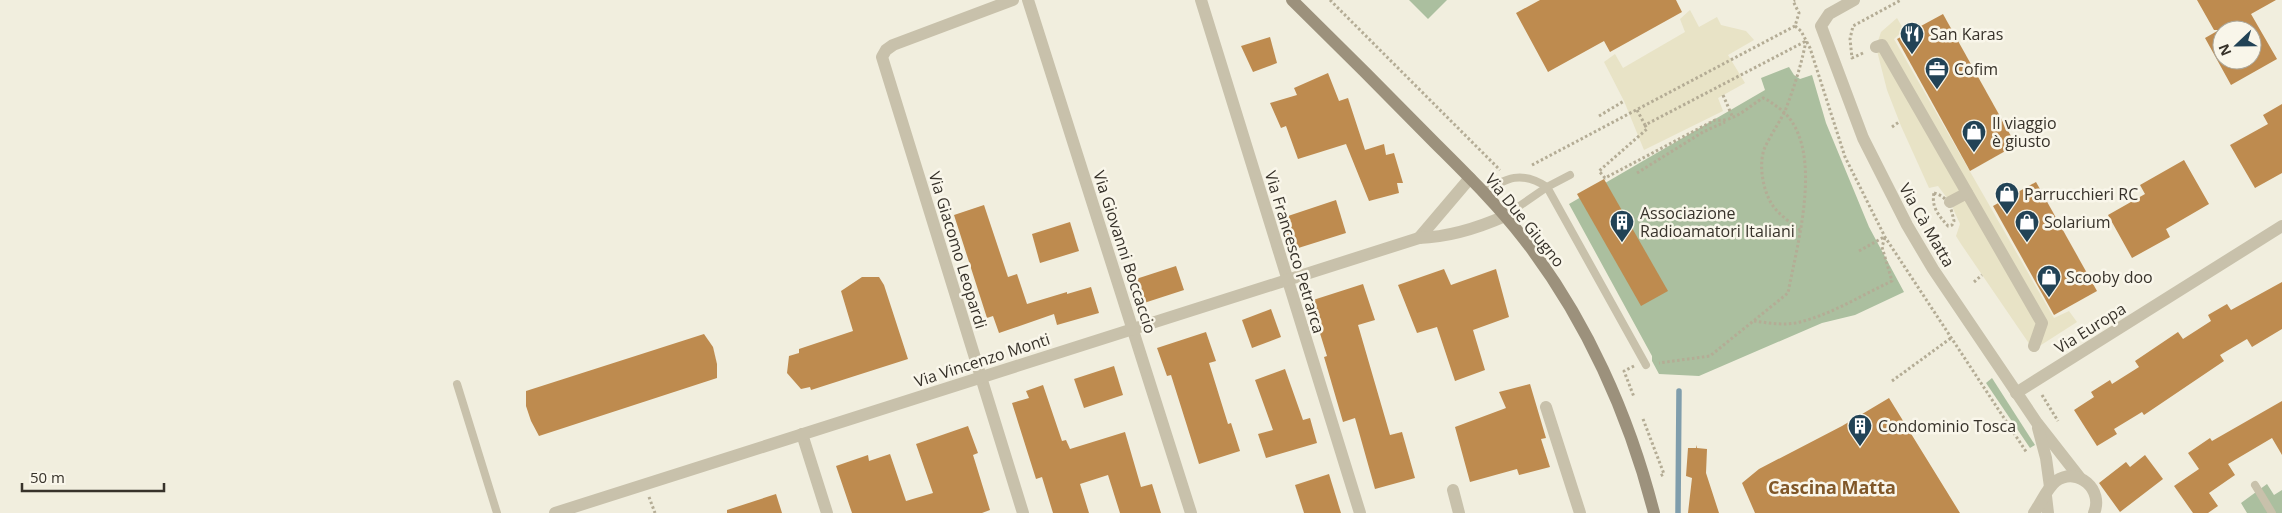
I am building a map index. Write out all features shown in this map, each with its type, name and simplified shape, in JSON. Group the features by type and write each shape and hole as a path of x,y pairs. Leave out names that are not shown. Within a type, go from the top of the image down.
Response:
{"main road":[{"name":"Via Due Giugno","path":"1292,0 1470,178 1505,216 1554,281 1593,349 1642,470 1654,513"}],"street":[{"name":"Via Giacomo Leopardi","path":"1013,0 893,45 883,54 882,61 1023,513"},
{"name":"Via Giovanni Boccaccio","path":"1028,0 1191,513"},
{"name":"Via Francesco Petrarca","path":"1201,0 1286,281 1360,513"},
{"name":"Via Cà Matta","path":"1854,0 1829,14 1821,26 1863,138 1886,186 1933,269 2036,424 2080,478 2092,487 2095,507 2104,513"},
{"path":"1876,47 1882,45 2042,323 2034,346"},
{"path":"1419,238 1470,178"},
{"path":"1950,202 1967,193"},
{"name":"Via Vincenzo Monti","path":"555,513 1419,238 1433,238 1458,232 1505,216"},
{"name":"Via Europa","path":"2016,393 2282,226"},
{"path":"1546,407 1580,513"},
{"name":"Via Cà Matta","path":"2036,424 2046,458 2048,492 2045,504 2048,513"},
{"path":"802,434 827,513"},
{"path":"2034,513 2048,492 2063,477 2080,478"},
{"path":"1453,490 1459,513"}],"lane":[{"path":"1505,216 1547,187 1570,175"},
{"path":"1483,192 1508,178 1522,177 1539,182 1547,187 1646,365"},
{"path":"457,384 497,513"},
{"path":"2255,485 2272,513"}],"path":[{"path":"1330,0 1508,178 1795,26 1799,13 1793,1 1795,0"},
{"path":"1852,58 1850,39 1853,26 1901,0"},
{"path":"1795,26 1801,31 1820,73 1845,157 1885,237 2031,459"},
{"path":"1800,230 1784,218 1770,201 1763,182 1761,162 1765,146 1784,112 1801,70 1806,41"},
{"path":"1645,125 1806,41"},
{"path":"1723,95 1733,118"},
{"path":"1636,172 1703,132 1733,118 1763,98 1784,112 1796,127 1803,148 1806,198 1788,293 1710,356 1646,365"},
{"path":"1599,116 1624,102"},
{"path":"1637,110 1646,129 1598,171 1605,178 1715,120 1721,121 1733,118"},
{"path":"1892,127 1899,122"},
{"path":"1859,251 1885,237"},
{"path":"1754,321 1782,324 1800,322 1830,311 1892,281 1882,247 1885,237"},
{"path":"1974,282 1982,276"},
{"path":"1892,381 1951,338"}],"green space":[{"path":"1409,0 1447,0 1428,19"},
{"path":"1789,67 1794,75 1800,79 1812,75 1826,123 1869,227 1904,292 1855,315 1822,323 1699,376 1659,374 1652,361 1652,356 1569,204 1765,90 1761,78"},
{"path":"1992,378 2035,445 2030,448 1986,383"},
{"path":"2267,484 2274,495 2282,490 2282,513 2247,513 2241,503"}],"shaded area":[{"path":"1690,10 1699,27 1717,17 1721,25 1746,31 1754,40 1728,55 1745,83 1718,98 1723,111 1644,150 1624,101 1604,62 1615,54 1623,68 1685,32 1680,19"},
{"path":"1897,18 1904,30 1894,39 2054,318 2069,311 2077,322 2038,347 2030,345 1956,236 1960,224 1950,202 1938,186 1929,188 1901,126 1887,90 1876,47 1881,32"}],"building":[{"path":"1540,0 1676,0 1682,12 1610,52 1604,41 1548,72 1516,13"},
{"path":"2197,0 2276,0 2251,14 2254,20 2212,20 2212,26"},
{"path":"1943,14 2016,145 1970,171 1897,39"},
{"path":"2262,33 2277,59 2262,67"},
{"path":"2212,34 2212,51 2205,38"},
{"path":"1270,37 1277,63 1253,72 1241,46"},
{"path":"2223,70 2258,70 2231,85"},
{"path":"1328,73 1339,101 1348,98 1365,150 1384,144 1386,155 1394,153 1403,183 1397,183 1399,193 1369,201 1346,144 1298,159 1286,126 1281,128 1270,103 1297,95 1294,88"},
{"path":"2282,104 2282,173 2255,188 2230,145 2268,124 2263,115"},
{"path":"2184,160 2209,204 2166,229 2170,237 2132,258 2108,215 2145,194 2140,185"},
{"name":"Associazione Radioamatori Italiani","path":"1604,179 1668,291 1641,306 1577,194"},
{"path":"2036,182 2097,291 2054,315 1993,206"},
{"path":"1336,200 1346,233 1292,250 1282,218"},
{"path":"984,205 1008,277 1017,274 1027,304 1091,287 1099,313 1057,325 1054,314 999,333 993,316 987,318 954,215"},
{"path":"1070,222 1079,251 1040,263 1032,234"},
{"path":"1176,266 1184,290 1144,303 1136,279"},
{"path":"1444,269 1451,285 1496,269 1509,317 1473,330 1485,370 1455,381 1437,327 1417,333 1398,285"},
{"path":"862,277 879,277 884,285 908,359 811,390 810,387 801,389 787,373 789,356 799,353 799,349 853,331 841,291"},
{"path":"2282,282 2282,329 2252,347 2247,339 2220,355 2224,361 2144,415 2142,412 2114,429 2117,434 2097,446 2074,410 2094,397 2091,392 2110,380 2112,384 2139,367 2135,361 2178,332 2183,339 2211,321 2208,315 2227,304 2231,310"},
{"path":"1363,284 1375,320 1358,325 1390,435 1402,432 1415,478 1375,489 1355,418 1343,422 1324,357 1327,356 1310,301"},
{"path":"1271,309 1281,337 1252,348 1242,320"},
{"path":"1206,332 1216,361 1209,363 1228,424 1231,423 1240,451 1199,464 1171,375 1167,376 1157,348"},
{"path":"704,334 713,347 717,364 717,378 539,436 526,406 526,391"},
{"path":"1114,366 1123,395 1084,408 1074,379"},
{"path":"1285,369 1303,420 1310,418 1317,443 1266,458 1258,434 1273,430 1255,380"},
{"path":"1530,384 1546,438 1541,439 1550,467 1519,475 1517,469 1470,482 1455,427 1506,408 1499,392"},
{"path":"1043,385 1062,441 1066,440 1070,449 1125,432 1141,487 1152,484 1161,513 1120,513 1108,475 1080,484 1089,513 1053,513 1042,477 1036,479 1012,403 1029,398 1026,391"},
{"name":"Condominio Tosca","path":"1889,398 1960,513 1755,513 1742,483 1759,469 1842,426"},
{"path":"2282,401 2282,455 2272,438 2228,464 2235,475 2209,493 2218,506 2208,513 2193,513 2174,486 2199,469 2188,453 2210,438 2212,441"},
{"path":"968,426 978,453 973,455 990,510 982,513 852,513 836,466 868,455 869,461 890,454 906,501 933,493 916,444"},
{"path":"1696,445 1697,448 1707,449 1706,473 1719,513 1688,513 1692,478 1686,476 1688,448 1696,448"},
{"path":"2145,455 2163,479 2120,512 2099,483 2126,462 2130,467"},
{"path":"1329,474 1341,513 1304,513 1295,485"},
{"path":"776,494 782,513 727,513 727,510"}],"waterway":[{"path":"1678,513 1679,391"}],"place":[{"name":"San Karas","path":"1912,55"},
{"name":"Cofim","path":"1937,90"},
{"name":"Il viaggio è giusto","path":"1974,153"},
{"name":"Parrucchieri RC","path":"2007,215"},
{"name":"Associazione Radioamatori Italiani","path":"1622,243"},
{"name":"Solarium","path":"2027,243"},
{"name":"Scooby doo","path":"2049,298"},
{"name":"Condominio Tosca","path":"1860,447"}],"district":[{"name":"Cascina Matta","path":"1832,487"}]}
